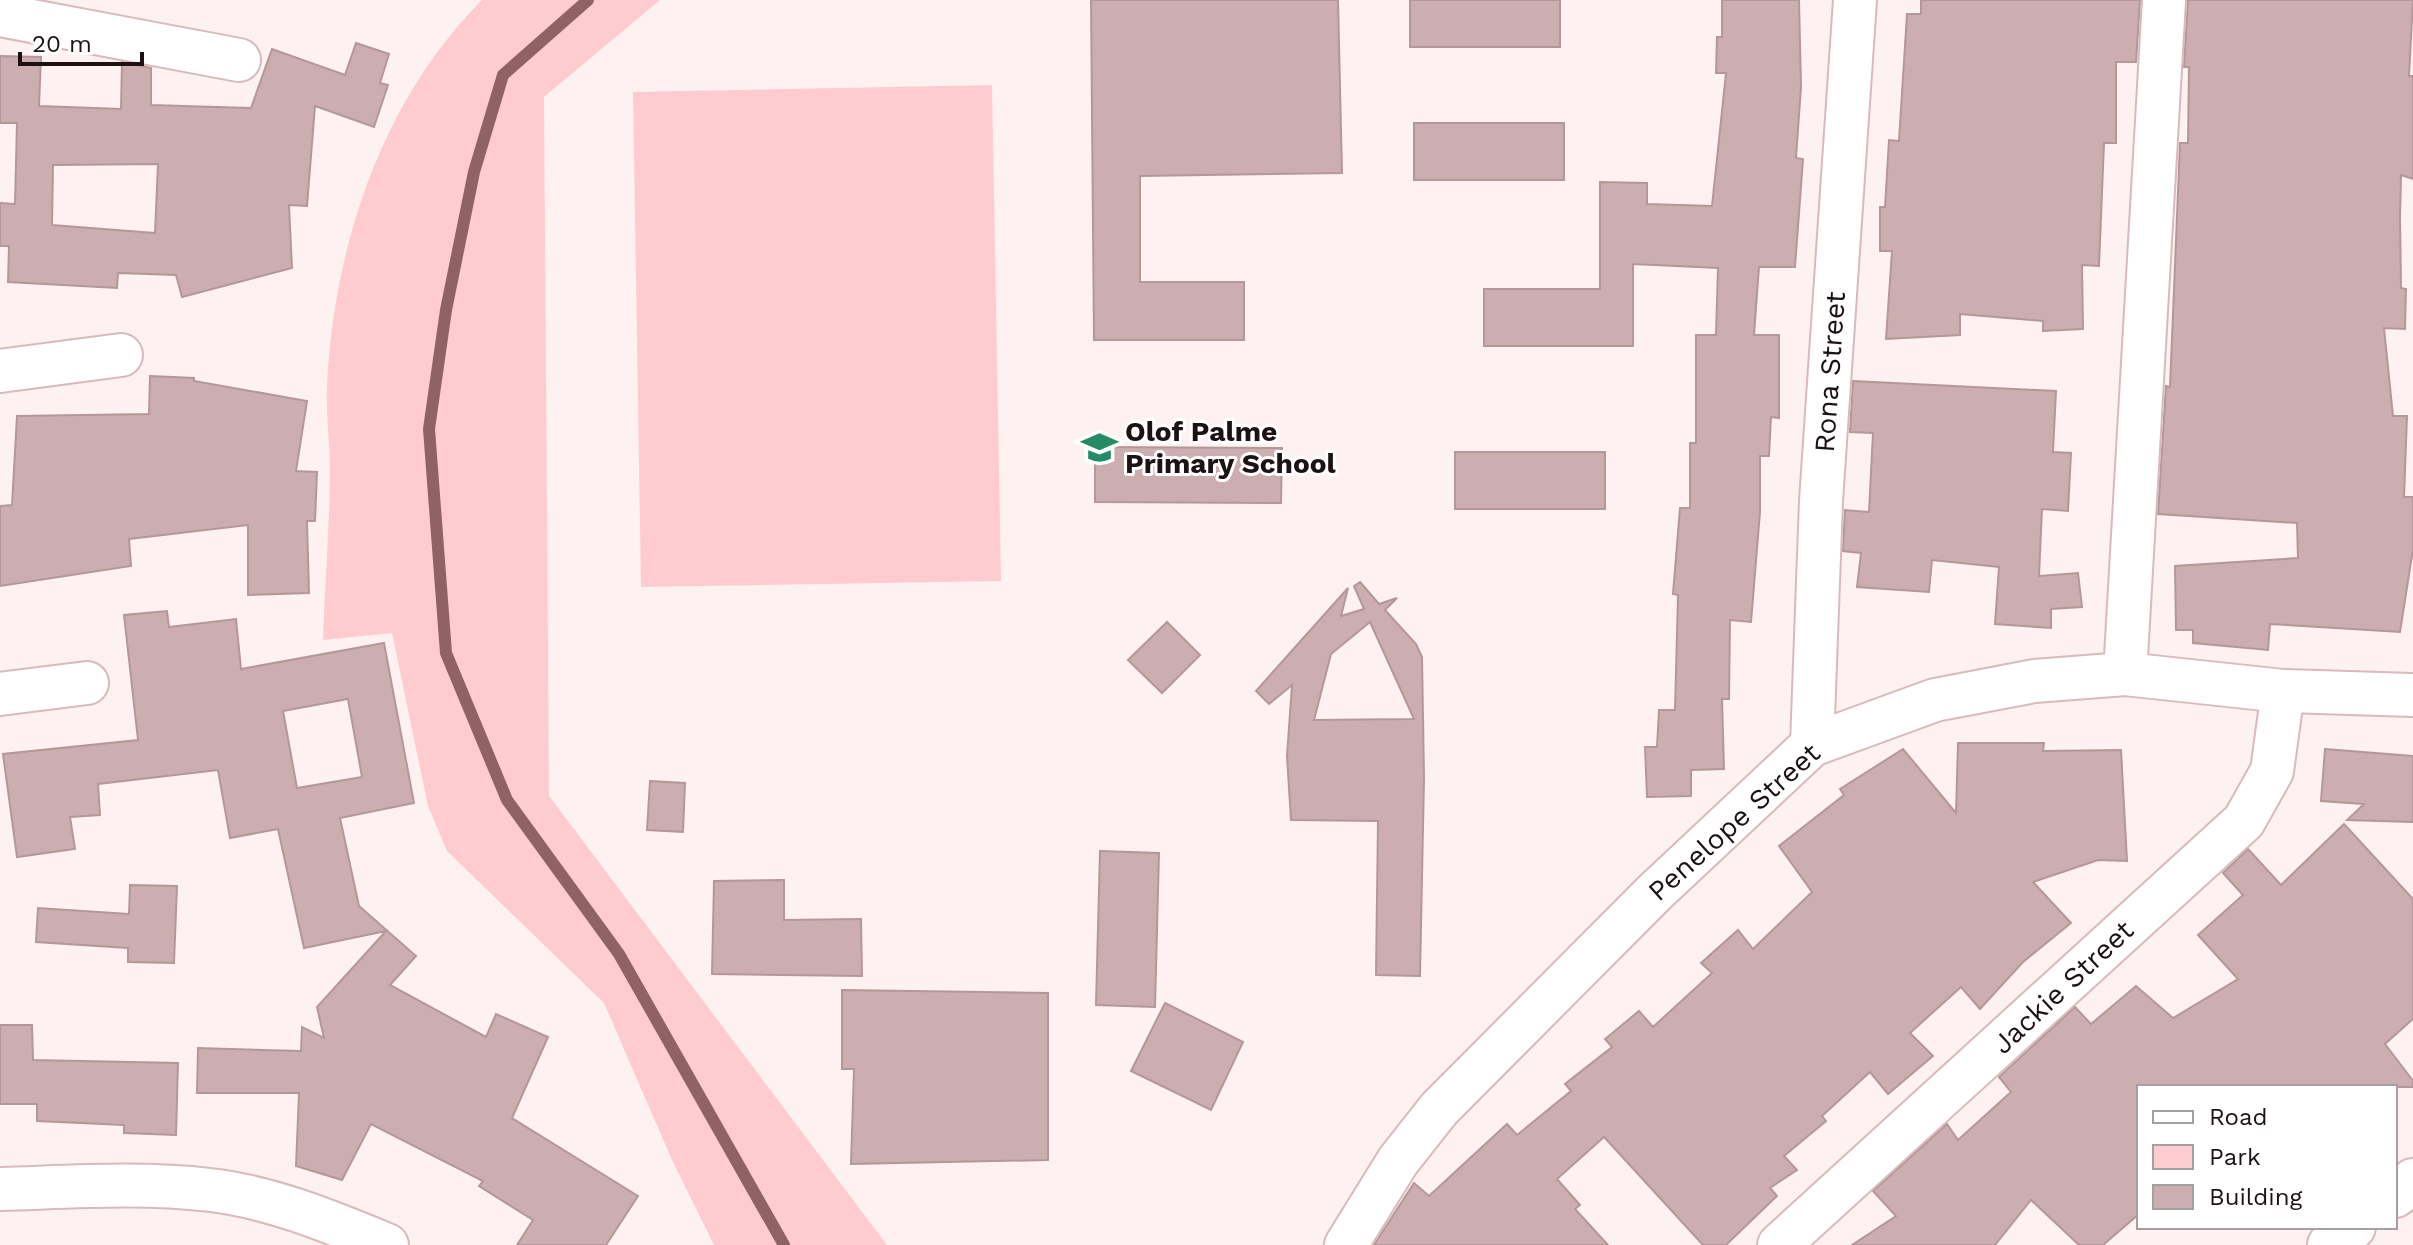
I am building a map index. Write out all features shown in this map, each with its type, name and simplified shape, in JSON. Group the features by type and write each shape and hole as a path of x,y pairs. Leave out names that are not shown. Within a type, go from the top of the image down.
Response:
{"street":[{"name":"Rona Street","path":"1812,745 1821,501 1855,0"},
{"path":"2125,674 2164,0"},
{"path":"0,15 239,60"},
{"path":"0,371 121,355"},
{"name":"Penelope Street","path":"1346,1245 1398,1161 1439,1109 1654,893 1812,745 1935,700 2034,681 2125,674 2283,691 2413,695"},
{"path":"0,694 87,683"},
{"name":"Jackie Street","path":"1779,1245 2244,821 2272,771 2283,691"},
{"path":"2397,1193 2413,1181"},
{"path":"0,1189 112,1186 212,1190 274,1205 387,1245"},
{"path":"2330,1245 2350,1229"}],"green space":[{"path":"482,0 660,0 544,97 549,796 887,1245 714,1245 672,1160 604,1003 447,851 428,806 392,633 323,640 330,486 327,385 340,280 353,228 391,129 417,83 447,40"},
{"path":"992,85 1001,581 641,587 633,92"}],"building":[{"path":"1091,0 1338,0 1342,173 1140,176 1140,282 1244,282 1244,340 1094,340"},
{"path":"1410,0 1560,0 1560,47 1410,47"},
{"path":"1722,0 1799,0 1801,87 1796,158 1803,159 1795,267 1759,267 1754,335 1779,335 1779,418 1771,417 1769,456 1760,456 1760,512 1751,622 1730,620 1729,699 1722,699 1724,769 1691,770 1691,796 1647,797 1645,747 1657,747 1659,710 1675,710 1678,595 1673,594 1680,508 1690,508 1690,443 1696,443 1696,335 1716,335 1718,268 1633,264 1633,346 1484,346 1484,289 1600,289 1600,182 1647,183 1647,204 1712,206 1726,73 1716,73 1717,37 1722,37"},
{"path":"1921,0 2140,0 2136,62 2116,62 2116,143 2104,143 2099,266 2082,265 2083,329 2043,331 2043,321 1960,314 1960,335 1886,339 1892,251 1880,251 1880,207 1885,207 1889,140 1899,141 1907,14 1921,14"},
{"path":"2188,0 2413,0 2409,76 2413,76 2413,179 2401,175 2401,288 2406,289 2405,329 2384,328 2393,416 2407,416 2404,497 2413,497 2413,549 2400,632 2270,624 2268,650 2193,643 2193,630 2176,630 2175,566 2298,558 2297,523 2158,514 2166,386 2170,387 2180,143 2188,143 2189,67 2184,67"},
{"path":"356,43 389,54 380,83 388,85 374,127 315,106 307,206 289,205 292,268 182,297 176,275 118,273 117,288 8,282 9,246 0,246 0,203 15,204 17,123 0,123 0,56 41,57 39,106 121,109 122,62 151,68 151,105 251,108 272,49 345,75","holes":["158,164 155,233 52,225 53,165"]},
{"path":"1414,123 1564,123 1564,180 1414,180"},
{"path":"150,376 194,378 194,381 307,401 296,471 317,472 315,521 307,521 309,593 248,595 248,525 129,539 131,566 0,586 0,506 12,505 17,416 149,414"},
{"path":"1853,381 2056,391 2053,452 2071,453 2068,511 2042,509 2039,576 2078,573 2082,607 2051,609 2051,628 1995,624 1999,567 1932,560 1929,592 1857,587 1861,553 1843,551 1845,510 1869,512 1873,433 1850,432"},
{"path":"1095,447 1282,448 1281,503 1095,502"},
{"path":"1455,452 1605,452 1605,509 1455,509"},
{"path":"1360,582 1379,604 1397,598 1385,610 1416,644 1422,657 1424,778 1420,976 1376,975 1378,821 1291,820 1287,756 1292,685 1269,704 1256,691 1348,588 1341,616 1364,609 1354,586","holes":["1370,622 1414,719 1314,720 1331,654"]},
{"path":"167,611 169,627 236,619 241,669 384,643 414,803 340,818 359,906 416,956 390,985 486,1037 496,1014 548,1037 512,1118 638,1196 606,1245 517,1245 533,1220 479,1186 483,1181 371,1124 342,1180 296,1166 299,1093 197,1093 198,1048 301,1051 302,1027 324,1038 317,1007 386,931 304,948 278,829 230,838 218,770 98,784 100,815 70,817 75,849 17,857 3,754 138,740 124,615","holes":["348,699 362,777 297,788 283,711"]},
{"path":"1167,622 1200,655 1162,693 1128,660"},
{"path":"1958,743 2044,743 2043,751 2121,750 2127,861 2098,860 2033,882 2071,923 2023,962 1980,1009 1961,987 1910,1033 1933,1056 1888,1094 1870,1072 1822,1116 1826,1121 1784,1156 1797,1170 1770,1188 1777,1196 1726,1245 1703,1245 1604,1137 1557,1179 1580,1205 1575,1209 1608,1245 1374,1245 1414,1183 1429,1196 1507,1124 1517,1135 1571,1091 1565,1084 1612,1047 1605,1039 1639,1011 1653,1027 1712,973 1701,963 1738,930 1753,949 1812,892 1779,846 1844,795 1840,789 1903,749 1956,813"},
{"path":"2325,749 2413,756 2413,822 2347,820 2364,804 2321,801"},
{"path":"650,781 685,783 683,832 647,830"},
{"path":"2344,824 2413,899 2413,1019 2385,1044 2413,1081 2413,1087 2137,1085 2137,1216 2103,1245 2079,1245 2031,1200 1995,1245 1852,1245 1896,1216 1873,1191 1947,1124 1958,1140 2011,1092 1999,1077 2075,1007 2091,1024 2136,986 2173,1018 2238,979 2198,935 2243,895 2223,873 2248,849 2281,885"},
{"path":"1100,851 1159,853 1155,1007 1096,1005"},
{"path":"784,880 784,920 861,919 862,976 712,974 714,881"},
{"path":"130,885 177,886 174,963 128,962 128,948 36,942 38,908 129,914"},
{"path":"842,990 1048,993 1048,1160 851,1164 854,1069 842,1069"},
{"path":"1165,1003 1243,1042 1211,1110 1131,1071"},
{"path":"0,1025 32,1025 33,1060 178,1063 176,1135 124,1133 124,1125 37,1121 37,1104 0,1104"}],"waterway":[{"path":"588,0 503,75 474,172 446,310 429,429 446,653 507,800 619,954 784,1245"}],"place":[{"name":"Olof Palme Primary School","path":"1099,447"}]}
